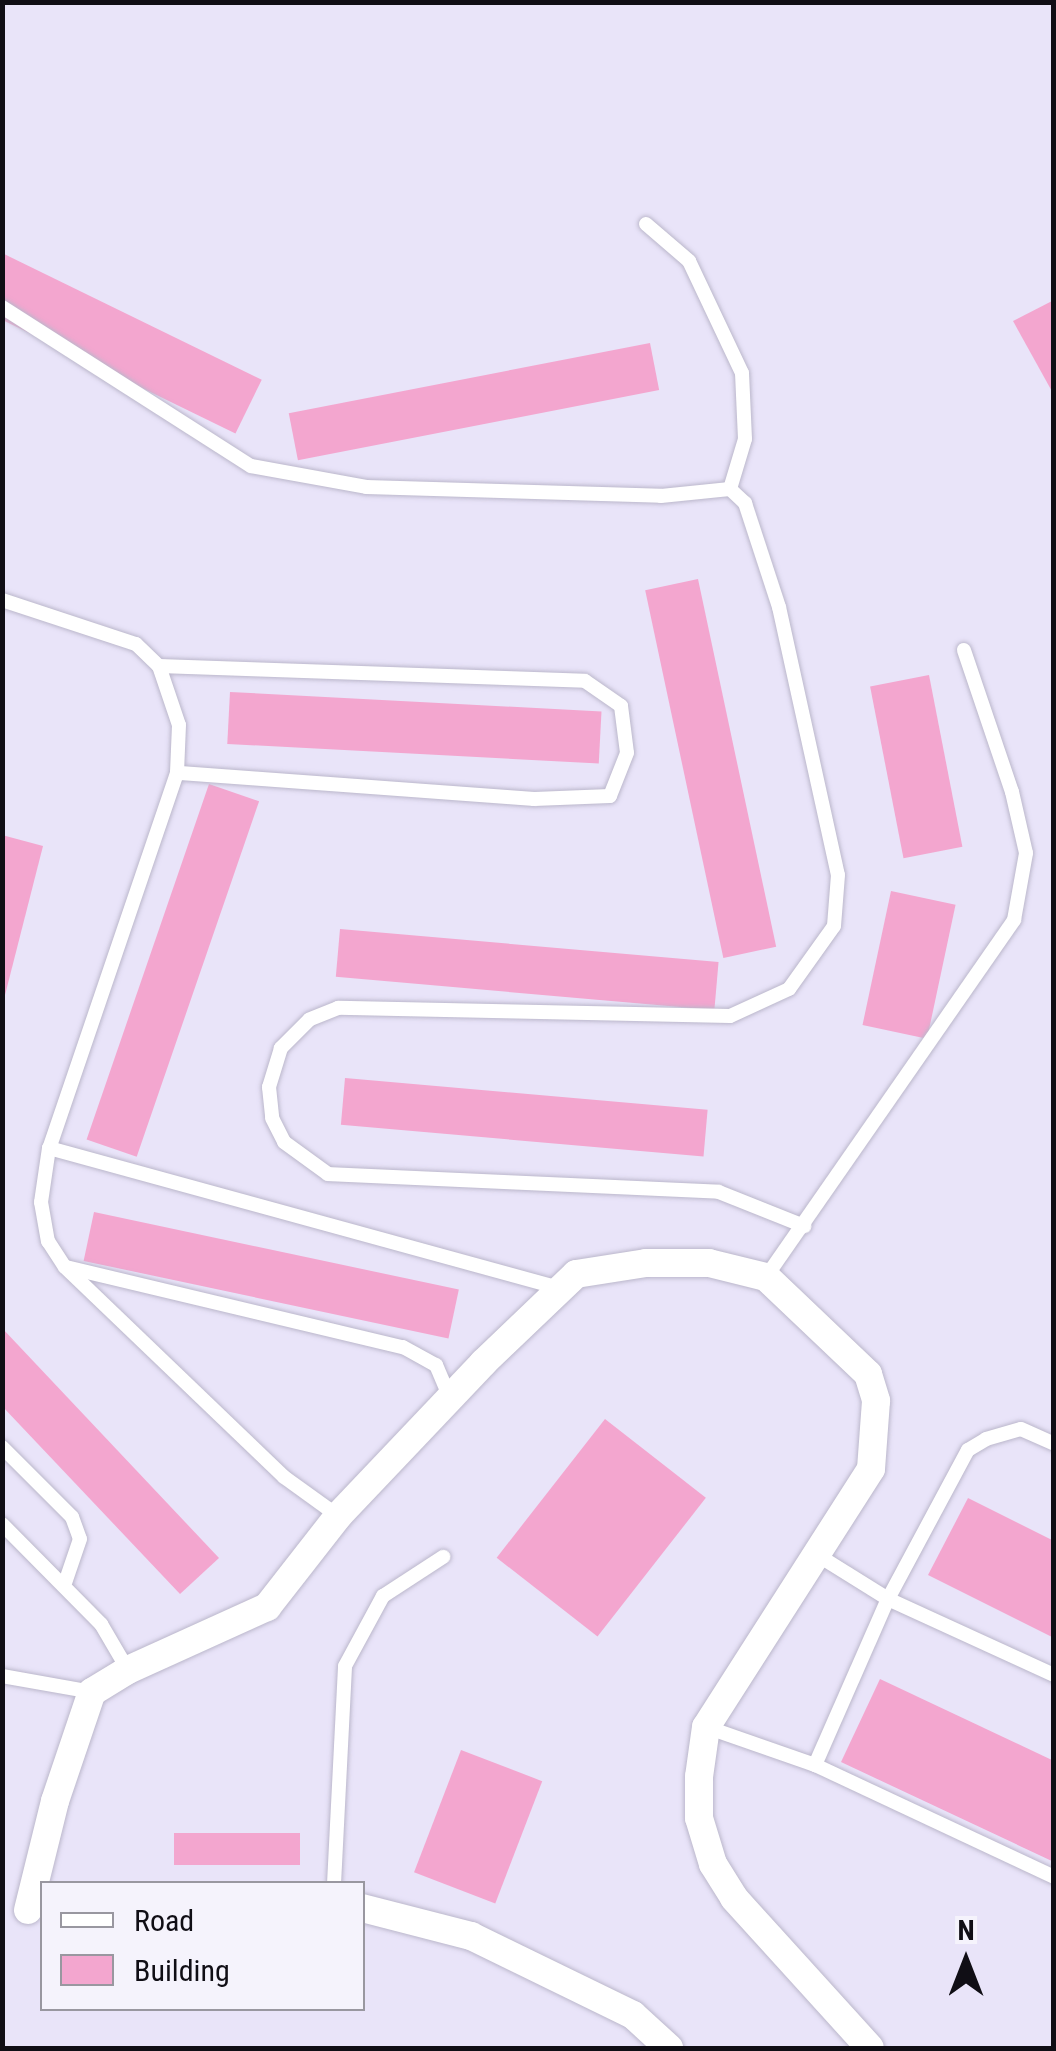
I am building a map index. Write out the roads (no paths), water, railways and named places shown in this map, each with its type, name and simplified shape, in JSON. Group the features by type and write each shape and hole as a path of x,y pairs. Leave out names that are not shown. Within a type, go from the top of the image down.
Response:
{"street":[{"path":"24,1910 92,1692 128,1670 197,1643 267,1607 338,1516 576,1274 646,1262 709,1263 766,1277 868,1374 876,1401 872,1469 706,1727 699,1818 713,1864 734,1898 870,2048"},
{"path":"365,1909 471,1936 633,2016 669,2048"}],"lane":[{"path":"646,224 688,261 742,373 745,439 730,488"},
{"path":"2,307 251,466 366,486 661,496 730,488"},
{"path":"730,488 745,503 779,607 838,875 834,926 789,990 730,1016 338,1008 308,1020 280,1048 269,1087 272,1118 284,1142 328,1174 719,1192 804,1226"},
{"path":"2,600 136,644 159,666 179,725 177,773 49,1148 42,1202 48,1241 65,1267 284,1476 338,1516"},
{"path":"766,1277 1014,920 1026,853 1012,792 964,650"},
{"path":"159,666 585,681 621,706 626,753 610,796 534,798 177,773"},
{"path":"49,1148 560,1288"},
{"path":"65,1267 404,1347 436,1365 450,1398"},
{"path":"815,1765 888,1600 968,1450 986,1439 1022,1429 1054,1444"},
{"path":"2,1448 72,1517 80,1539 65,1583"},
{"path":"2,1524 65,1583 101,1624 128,1670"},
{"path":"819,1556 888,1600 1054,1675"},
{"path":"334,1881 345,1666 383,1596 443,1557"},
{"path":"2,1676 92,1692"},
{"path":"706,1727 815,1765 1054,1877"}]}
